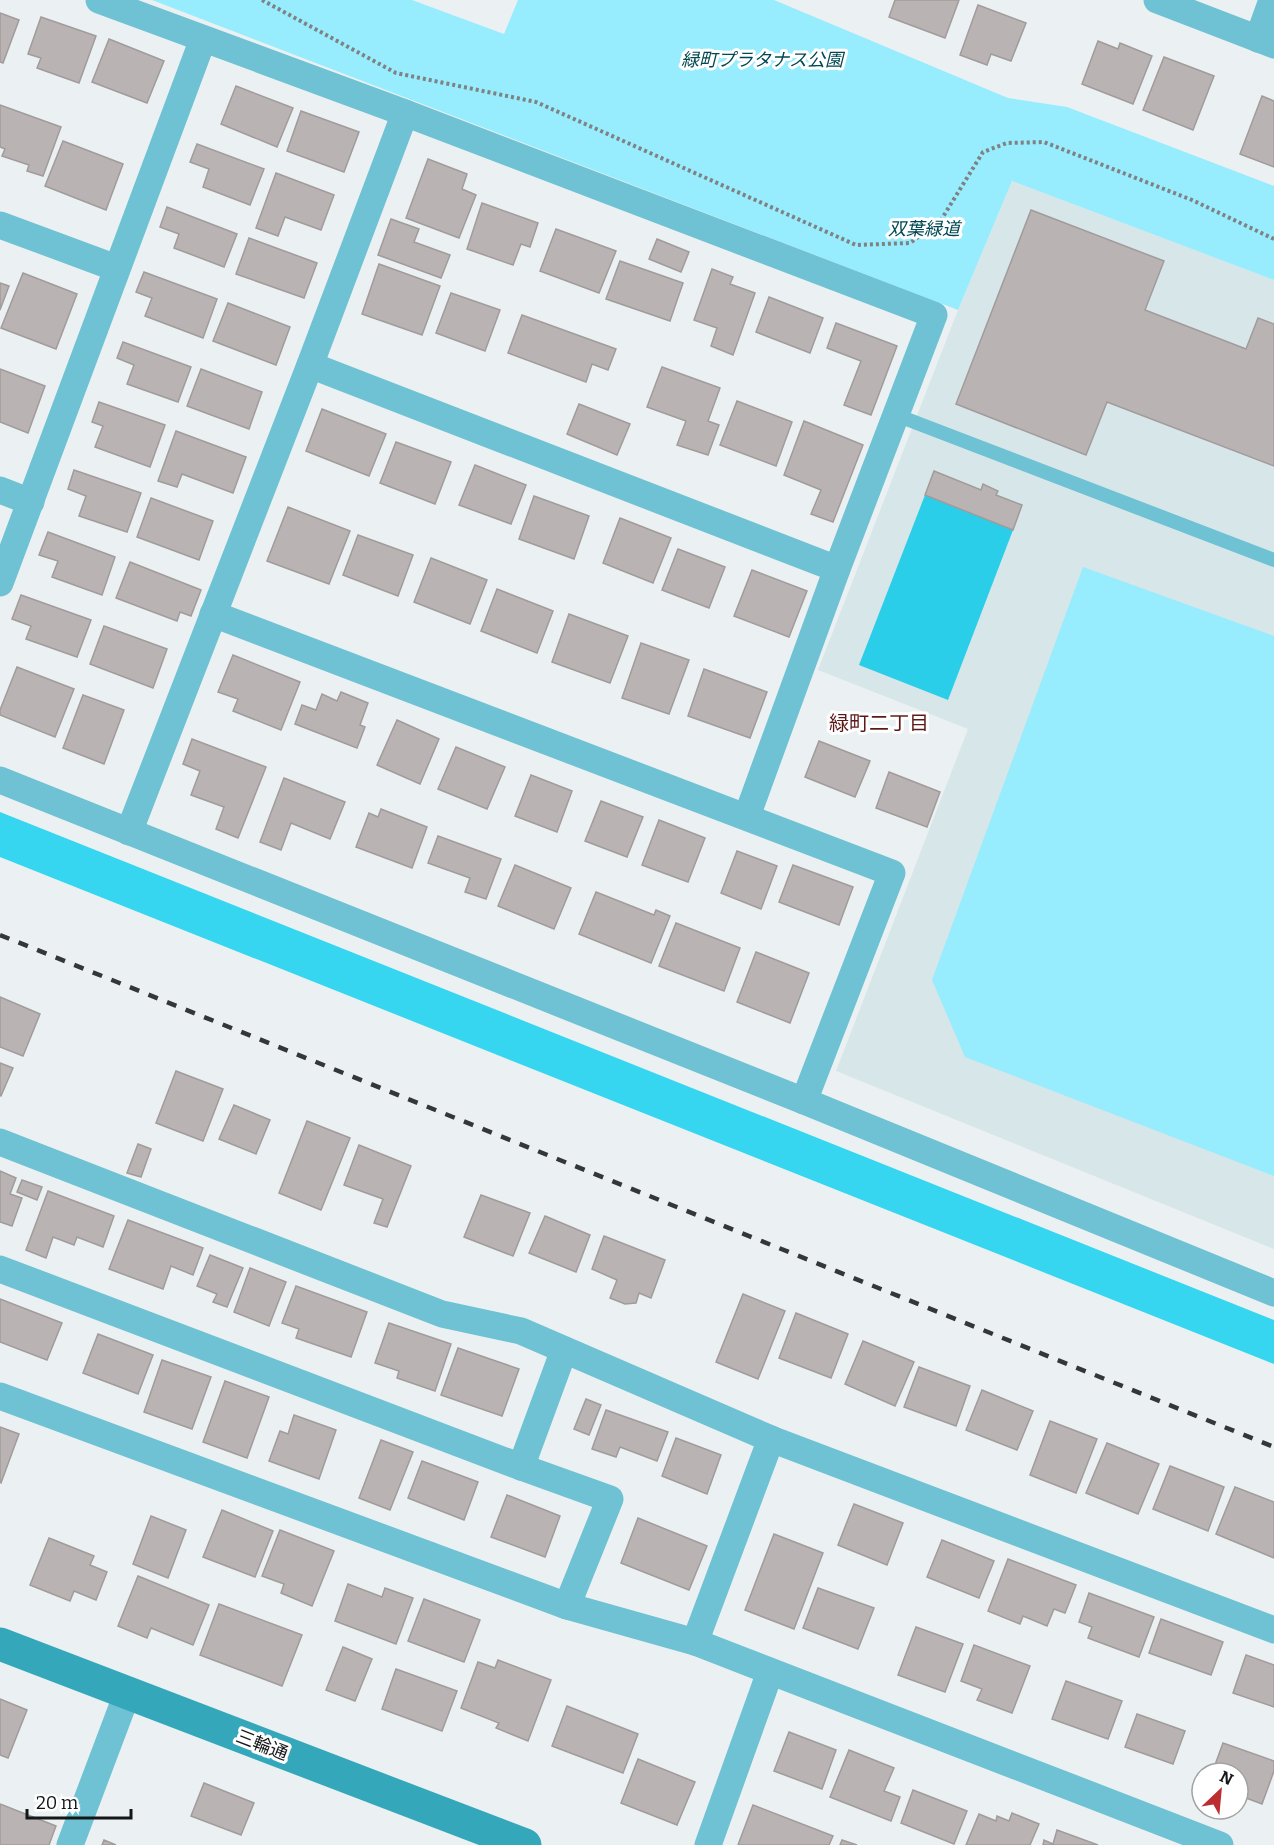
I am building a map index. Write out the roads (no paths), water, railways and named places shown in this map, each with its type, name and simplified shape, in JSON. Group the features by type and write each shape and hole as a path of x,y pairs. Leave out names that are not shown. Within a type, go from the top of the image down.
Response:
{"street":[{"path":"99,0 405,113 934,315 837,568 747,816"},
{"path":"1157,0 1266,42 1272,0"},
{"path":"0,583 203,39"},
{"path":"129,832 405,113"},
{"path":"0,225 116,268"},
{"path":"310,365 837,568"},
{"path":"0,490 31,502"},
{"path":"213,614 892,873 804,1101"},
{"path":"0,780 804,1101 1274,1293"},
{"path":"0,1142 442,1314 521,1332 771,1439 1274,1630"},
{"path":"0,1269 610,1499 567,1606"},
{"path":"521,1467 564,1350"},
{"path":"0,1396 567,1606 695,1642 1220,1845"},
{"path":"695,1642 771,1439"},
{"name":"三輪通","path":"0,1644 525,1845"},
{"path":"708,1845 770,1672"},
{"path":"70,1845 127,1694"}],"lane":[{"path":"896,415 1274,560"}],"railway":[{"path":"0,935 1274,1447"}],"district":[{"name":"緑町二丁目","path":"879,723"}],"park label":[{"name":"緑町プラタナス公園","path":"762,60"},
{"name":"双葉緑道","path":"924,229"}]}
